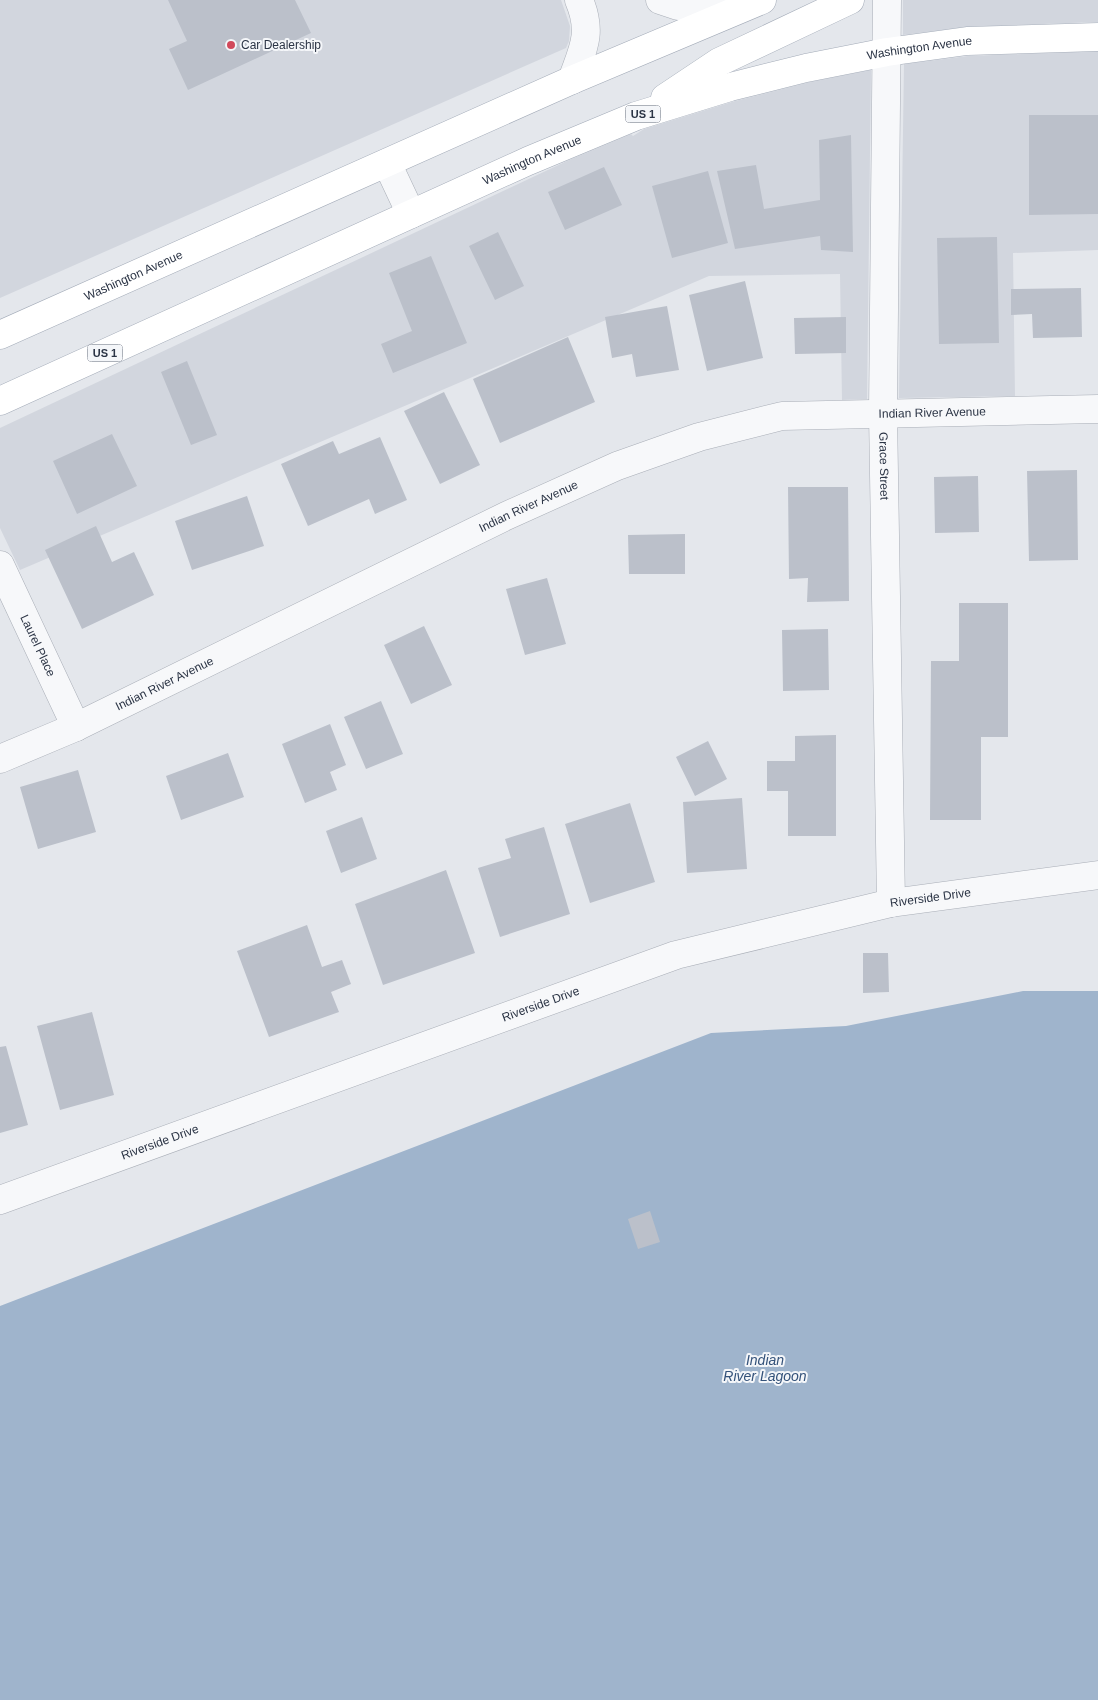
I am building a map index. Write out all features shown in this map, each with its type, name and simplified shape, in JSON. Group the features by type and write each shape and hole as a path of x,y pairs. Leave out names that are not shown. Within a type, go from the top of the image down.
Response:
{"main road":[{"name":"Washington Avenue","path":"0,335 572,80 762,0"},
{"path":"636,116 719,62 850,0"},
{"name":"Washington Avenue","path":"0,401 528,161 636,116 730,87 806,68 887,52 967,41 1098,37"}],"street":[{"path":"572,80 585,44 587,25 579,0"},
{"path":"660,0 678,6 729,13"},
{"name":"Grace Street","path":"887,0 883,413 891,903"},
{"path":"387,163 411,214"},
{"name":"Indian River Avenue","path":"0,759 76,727 506,516 617,466 699,437 782,416 1098,409"},
{"name":"Laurel Place","path":"0,565 76,727"},
{"name":"Riverside Drive","path":"0,1200 676,955 891,903 1098,875"}],"shaded area":[{"path":"0,0 561,0 570,26 569,41 566,48 0,298"},
{"path":"903,0 1098,0 1098,22 966,27 903,35"},
{"path":"1098,51 1098,250 1013,253 1015,396 899,398 904,64 968,56"},
{"path":"871,70 867,399 842,400 840,274 709,276 20,570 0,528 0,428 569,160 631,134 633,136 644,129 735,101 810,82"}],"water":[{"name":"Indian River Lagoon","path":"1023,991 1098,991 1098,1700 0,1700 0,1306 711,1033 846,1026"}],"building":[{"name":"Car Dealership","path":"168,0 295,0 311,33 188,90 169,49 187,41"},
{"path":"1029,115 1098,115 1098,214 1029,215"},
{"path":"851,135 853,252 821,250 820,236 735,249 717,171 756,165 764,209 820,200 819,140"},
{"path":"604,167 622,205 565,230 548,192"},
{"path":"708,171 728,243 672,258 652,186"},
{"path":"498,232 524,286 495,300 469,246"},
{"path":"997,237 999,343 939,344 937,238"},
{"path":"431,256 467,343 393,373 381,344 412,331 389,273"},
{"path":"745,281 763,358 707,371 689,295"},
{"path":"1081,288 1082,337 1033,338 1032,314 1011,315 1011,289"},
{"path":"667,306 679,370 636,377 632,354 612,358 605,317"},
{"path":"846,317 846,353 795,354 794,318"},
{"path":"568,337 595,402 500,443 473,379"},
{"path":"187,361 217,435 191,445 161,372"},
{"path":"444,392 480,465 440,484 404,411"},
{"path":"112,434 137,486 77,514 53,461"},
{"path":"380,437 407,500 375,514 369,499 308,526 281,464 333,441 339,454"},
{"path":"1077,470 1078,560 1029,561 1027,471"},
{"path":"978,476 979,532 935,533 934,477"},
{"path":"788,487 848,487 849,601 807,602 808,578 789,579"},
{"path":"247,496 264,546 192,570 175,521"},
{"path":"96,526 112,562 134,552 154,595 82,629 45,550"},
{"path":"685,534 685,574 629,574 628,535"},
{"path":"547,578 566,644 525,655 506,589"},
{"path":"959,603 1008,603 1008,737 981,737 981,820 930,820 931,661 959,661"},
{"path":"424,626 452,685 411,704 384,645"},
{"path":"828,629 829,690 783,691 782,630"},
{"path":"381,701 403,754 366,769 344,717"},
{"path":"330,724 346,765 330,772 337,790 305,803 282,744"},
{"path":"836,735 836,836 788,836 788,791 767,791 767,761 795,761 795,736"},
{"path":"708,741 727,779 695,796 676,757"},
{"path":"228,753 244,797 181,820 166,776"},
{"path":"78,770 96,832 38,849 20,787"},
{"path":"742,798 747,869 687,873 683,802"},
{"path":"630,803 655,882 590,903 565,824"},
{"path":"362,817 377,859 341,873 326,831"},
{"path":"544,827 570,914 500,937 478,868 511,858 505,839"},
{"path":"446,870 475,953 383,985 355,904"},
{"path":"307,925 322,967 342,960 351,984 331,992 339,1012 269,1037 237,951"},
{"path":"863,953 888,953 889,992 863,993"},
{"path":"92,1012 114,1095 60,1110 37,1026"},
{"path":"6,1046 28,1125 0,1133 0,1047"},
{"path":"650,1211 660,1242 638,1249 628,1219"}],"place":[{"name":"Car Dealership","path":"231,45"}]}
